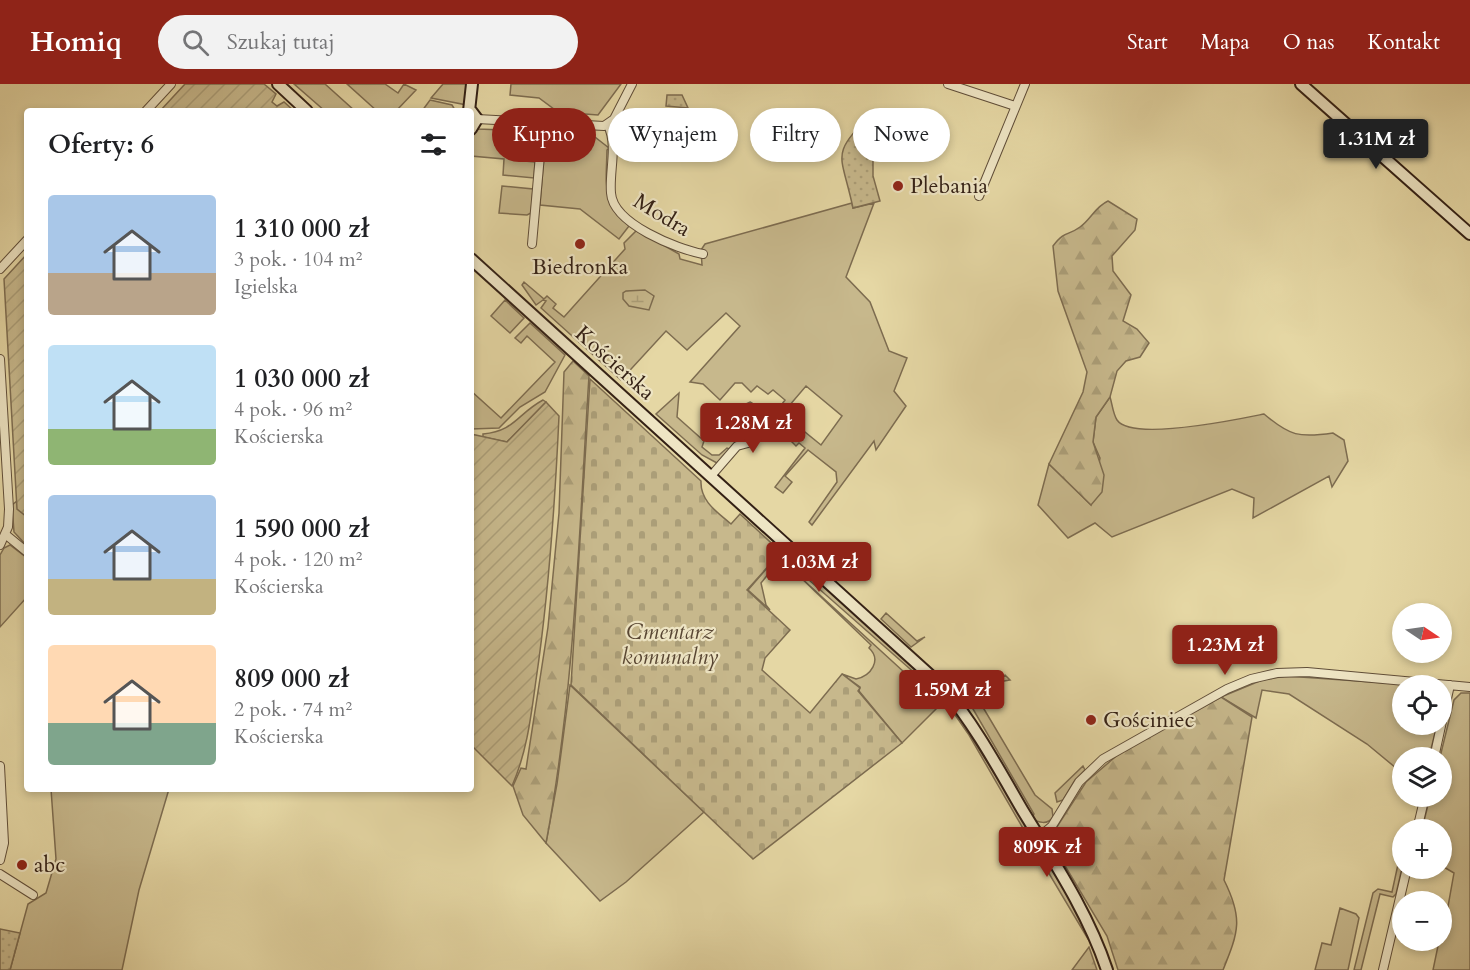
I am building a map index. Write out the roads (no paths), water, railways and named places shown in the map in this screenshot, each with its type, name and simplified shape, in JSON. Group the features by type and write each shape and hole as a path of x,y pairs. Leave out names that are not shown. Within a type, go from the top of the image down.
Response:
{"main road":[{"path":"278,84 304,108"},
{"path":"470,108 472,84"},
{"path":"1301,84 1470,234"},
{"name":"Kościerska","path":"474,263 943,687 969,720 1039,837 1083,914 1107,970"}],"street":[{"path":"149,108 171,84"},
{"path":"618,108 632,84"},
{"path":"948,84 1015,106"},
{"path":"979,196 1025,84"},
{"path":"474,115 492,117"},
{"path":"596,124 608,125"},
{"path":"532,244 539,162"},
{"name":"Modra","path":"612,162 611,194 619,212 677,248 703,254"},
{"path":"0,269 24,243"},
{"path":"0,359 9,509 5,534 0,545"},
{"path":"711,476 737,446 748,443 773,414"},
{"path":"5,534 24,550"},
{"path":"1039,837 1052,826 1079,782 1103,759 1240,683 1270,674 1295,672 1392,680"},
{"path":"1452,685 1470,687"},
{"path":"0,766 4,833 0,860"},
{"path":"0,874 33,895"},
{"path":"1383,970 1404,879"}],"place":[{"name":"Plebania","path":"898,186"},
{"name":"Biedronka","path":"580,244"},
{"name":"Gościniec","path":"1091,720"},
{"name":"abc","path":"22,865"}],"park label":[{"name":"Cmentarz komunalny","path":"670,644"}]}
